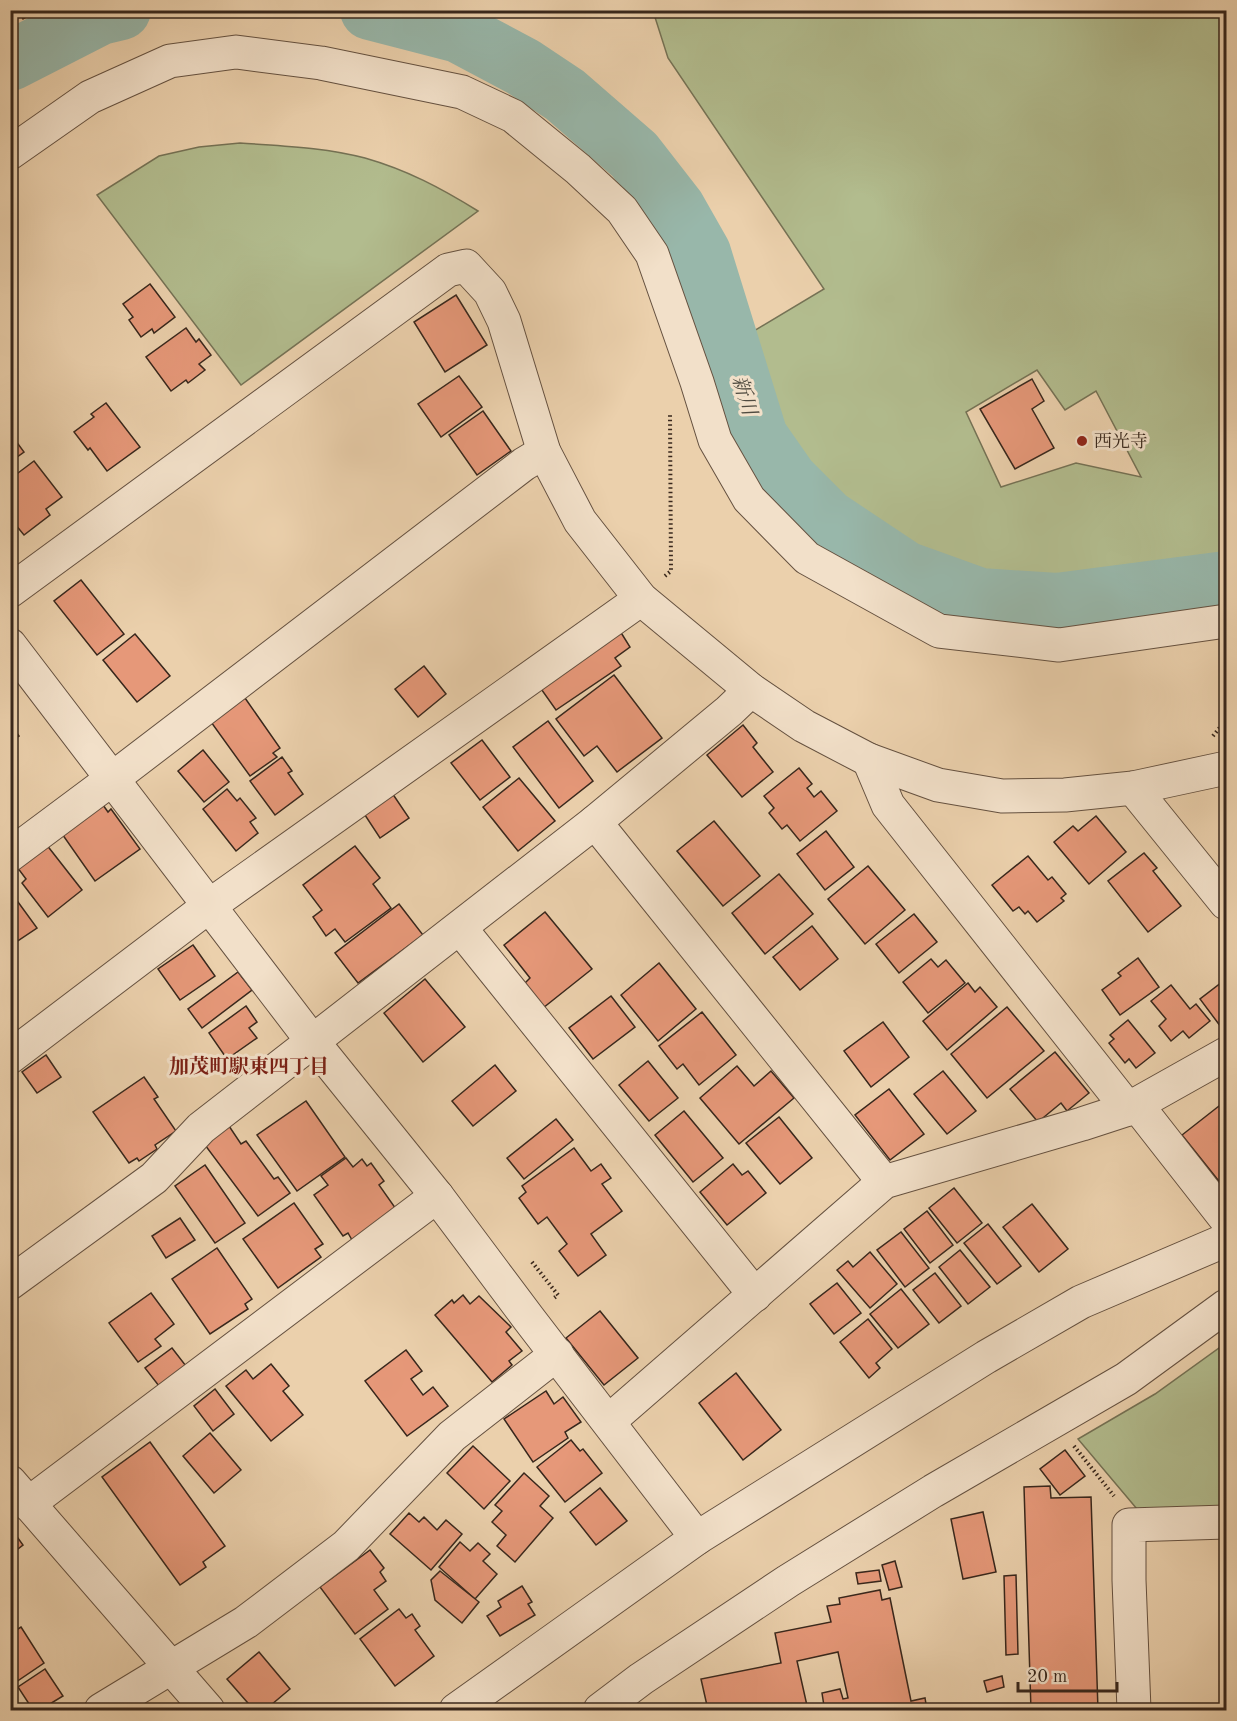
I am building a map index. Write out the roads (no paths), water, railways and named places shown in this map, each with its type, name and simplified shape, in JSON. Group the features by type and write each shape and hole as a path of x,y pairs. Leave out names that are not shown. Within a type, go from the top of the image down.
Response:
{"street":[{"path":"10,153 90,98 160,65 170,61 236,52 321,63 462,92 513,116 578,169 622,210 652,254 694,372 715,440 749,499 807,558 939,632 1059,645 1227,621"},
{"path":"10,591 448,270 466,266 490,292 504,321 544,452 580,521 641,599 751,690 804,726 869,760 938,785 1002,796 1065,795 1133,788 1227,768"},
{"path":"10,855 525,464 544,452"},
{"path":"10,1057 209,906 641,599"},
{"path":"10,645 313,1042 437,1196 697,1538"},
{"path":"10,1283 154,1178 201,1128 595,822 729,711 751,690"},
{"path":"869,760 888,805 1132,1107 1227,1219"},
{"path":"1133,788 1227,903"},
{"path":"595,822 884,1182"},
{"path":"459,928 755,1295"},
{"path":"609,1421 884,1182 1132,1107 1227,1054"},
{"path":"208,1710 19,1493 437,1196"},
{"path":"456,1710 697,1538 986,1357 1081,1302 1227,1240"},
{"path":"600,1710 641,1679 788,1581 933,1491 1126,1379 1227,1306"},
{"path":"101,1710 246,1622 346,1546 452,1436 557,1354"},
{"path":"1134,1710 1129,1525 1227,1522"}],"waterway":[{"name":"新川","path":"10,61 100,15 121,10"},
{"name":"新川","path":"370,10 459,33 523,67 565,95 634,155 676,209 701,253 758,437 788,480 827,519 905,571 980,598 1057,603 1226,581"}],"place":[{"name":"西光寺","path":"1082,441"}],"district":[{"name":"加茂町駅東四丁目","path":"249,1066"}]}
